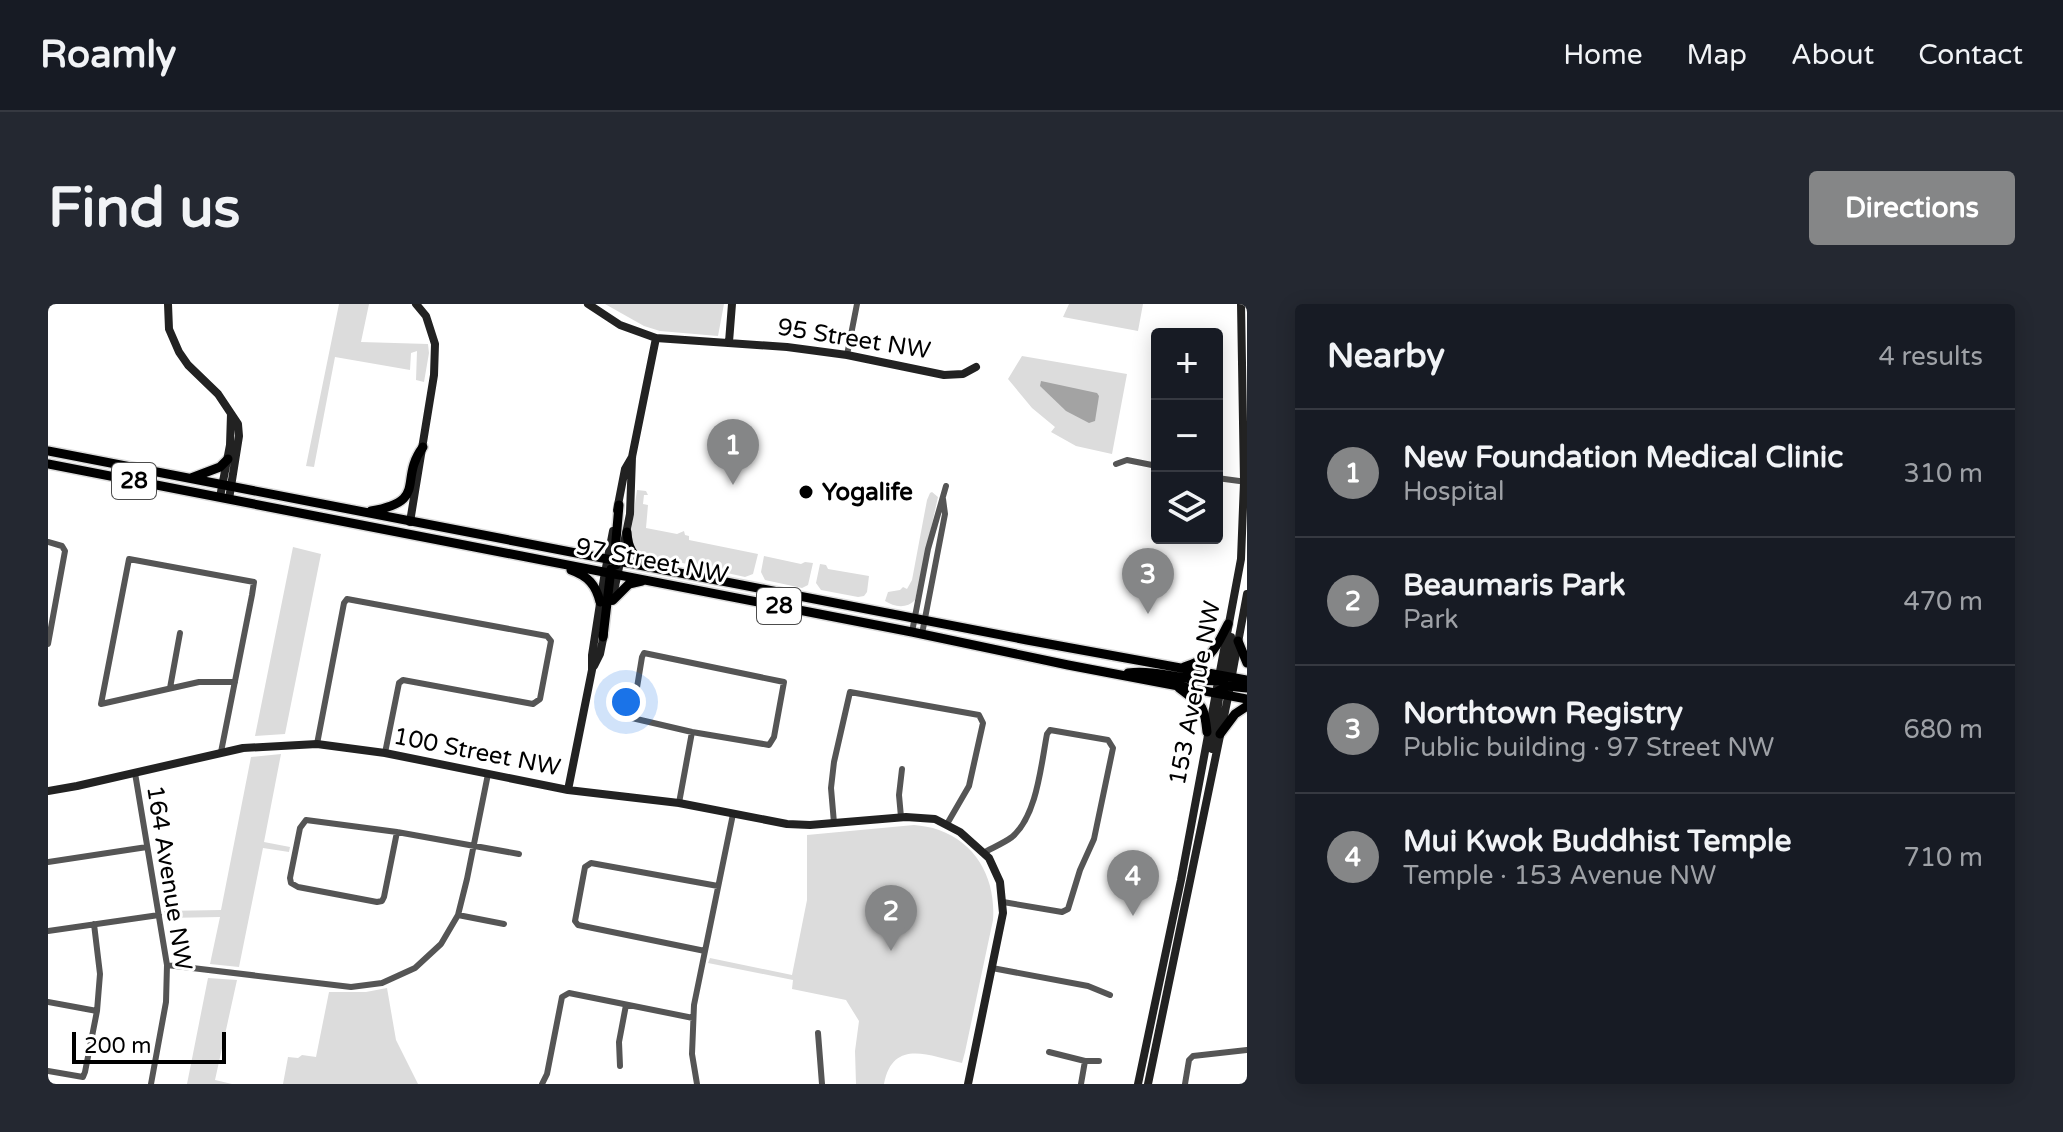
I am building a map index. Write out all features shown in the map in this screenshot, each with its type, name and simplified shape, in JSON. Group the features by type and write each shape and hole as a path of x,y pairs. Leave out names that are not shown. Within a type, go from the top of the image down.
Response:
{"main road":[{"path":"365,512 393,507 405,498 414,462 423,447"},
{"name":"97 Street NW","path":"48,451 1182,668 1223,684 1247,699"},
{"path":"191,478 220,467 228,459"},
{"name":"97 Street NW","path":"48,464 1176,686 1247,680"},
{"path":"603,637 619,505"},
{"path":"627,532 631,553 648,567"},
{"path":"549,561 587,577 594,585 600,602"},
{"path":"613,600 629,584 646,580"},
{"path":"1182,668 1212,653 1228,624"},
{"path":"1238,641 1247,663"},
{"path":"1117,674 1145,672 1247,688"},
{"path":"1176,686 1200,704 1205,712 1207,732"},
{"path":"1220,734 1235,714 1247,706"}],"street":[{"path":"168,304 169,329 179,352 188,365 212,386 238,424 239,436 225,498"},
{"path":"408,534 434,375 435,344 426,316 416,304"},
{"name":"95 Street NW","path":"588,304 620,325 656,338 787,347 847,355 944,375 963,374 976,367"},
{"path":"729,342 732,304"},
{"path":"847,355 857,304"},
{"name":"153 Avenue NW","path":"1148,1084 1220,734 1228,624 1243,574 1246,482 1241,304"},
{"path":"614,560 627,532 632,457 656,338"},
{"path":"227,486 231,413"},
{"path":"619,505 625,469 632,457"},
{"path":"1116,464 1127,460 1151,465"},
{"path":"1223,479 1246,482"},
{"path":"917,633 945,514 943,499 946,486"},
{"path":"48,542 62,546 65,551 48,644"},
{"path":"221,752 235,682 254,582 129,559 101,704 199,682 235,682"},
{"path":"592,670 600,654 613,600 611,573"},
{"path":"568,790 592,670 600,602 611,573"},
{"name":"153 Avenue NW","path":"1138,1084 1181,880 1207,732 1238,641 1247,594"},
{"path":"317,744 347,599 547,636 551,641 540,699 533,704 403,680 399,683 385,753"},
{"path":"1214,762 1212,745 1233,625 1231,611"},
{"path":"170,688 180,633"},
{"path":"644,653 784,682 774,737 769,745 692,732 632,718 644,653"},
{"path":"834,823 831,788 834,762 850,692 979,715 983,723 969,786 947,824"},
{"path":"968,1084 1003,913 995,869 983,853 1012,837 1025,821 1035,796 1050,730 1108,740 1113,748 1094,839 1068,909 1062,912 1003,902"},
{"path":"679,803 692,732"},
{"name":"100 Street NW","path":"48,791 221,752 317,744 385,753 568,790 679,803 787,824 810,825 901,817 935,819 960,832 983,853"},
{"path":"901,817 899,795 902,769"},
{"name":"164 Avenue NW","path":"135,773 167,965 166,1002 151,1084"},
{"path":"167,965 351,987 382,983 415,968 435,951 458,915 488,774"},
{"path":"697,1084 692,1054 694,1005 733,814"},
{"path":"397,832 382,901 298,887 291,883 300,828 304,821 309,820 397,832 519,854"},
{"path":"48,862 147,847"},
{"path":"705,951 578,925 575,921 585,867 591,863 718,886"},
{"path":"48,931 159,915"},
{"path":"458,915 504,924"},
{"path":"48,1071 83,1077 85,1072 97,1011 100,974 94,924"},
{"path":"992,968 1088,986 1110,995"},
{"path":"542,1084 547,1074 562,997 569,993 693,1018"},
{"path":"48,1002 97,1011"},
{"path":"620,1066 619,1042 626,1005"},
{"path":"818,1033 822,1084"},
{"path":"1185,1084 1189,1060 1193,1056 1247,1050"},
{"path":"1049,1052 1085,1061 1099,1061"},
{"path":"1081,1084 1085,1061"}],"shaded area":[{"path":"339,304 369,304 361,342 428,344 424,382 416,380 417,351 411,353 410,370 335,357 314,467 306,466"},
{"path":"605,304 724,304 718,336 660,331 644,326"},
{"path":"1069,304 1143,304 1138,331 1063,317"},
{"path":"1022,356 1127,374 1112,454 1076,446 1051,432 1055,427 1032,408 1008,379"},
{"path":"1041,381 1097,393 1095,421 1089,423 1066,411 1040,386"},
{"path":"637,490 646,491 648,495 644,495 643,504 648,505 646,528 677,534 684,531 689,540 758,554 753,574 745,577 638,553 630,540"},
{"path":"932,492 938,497 915,600 904,606 892,605 885,601 888,592 903,587 907,589 912,580 927,500"},
{"path":"293,547 321,554 285,734 255,736"},
{"path":"764,556 801,564 813,563 808,585 802,588 765,580 761,572"},
{"path":"820,564 828,569 869,576 867,592 858,597 821,590 816,583"},
{"path":"281,754 264,842 290,847 289,852 263,848 239,967 210,964 220,917 165,918 164,911 221,910 251,757"},
{"path":"914,825 939,830 964,844 982,866 991,891 993,920 965,1052 962,1063 925,1054 904,1055 895,1060 884,1084 856,1084 855,1051 859,1021 846,1000 792,989 793,980 708,963 710,958 792,975 807,900 807,835"},
{"path":"208,978 237,980 215,1080 232,1084 187,1084"},
{"path":"387,988 396,1040 418,1084 283,1084 288,1057 316,1057 329,992 366,992"}],"place":[{"name":"New Foundation Medical Clinic","path":"733,485"},
{"name":"Yogalife","path":"806,492"},
{"name":"Northtown Registry","path":"1148,614"},
{"name":"Mui Kwok Buddhist Temple","path":"1133,916"},
{"name":"Beaumaris Park","path":"891,951"}]}
